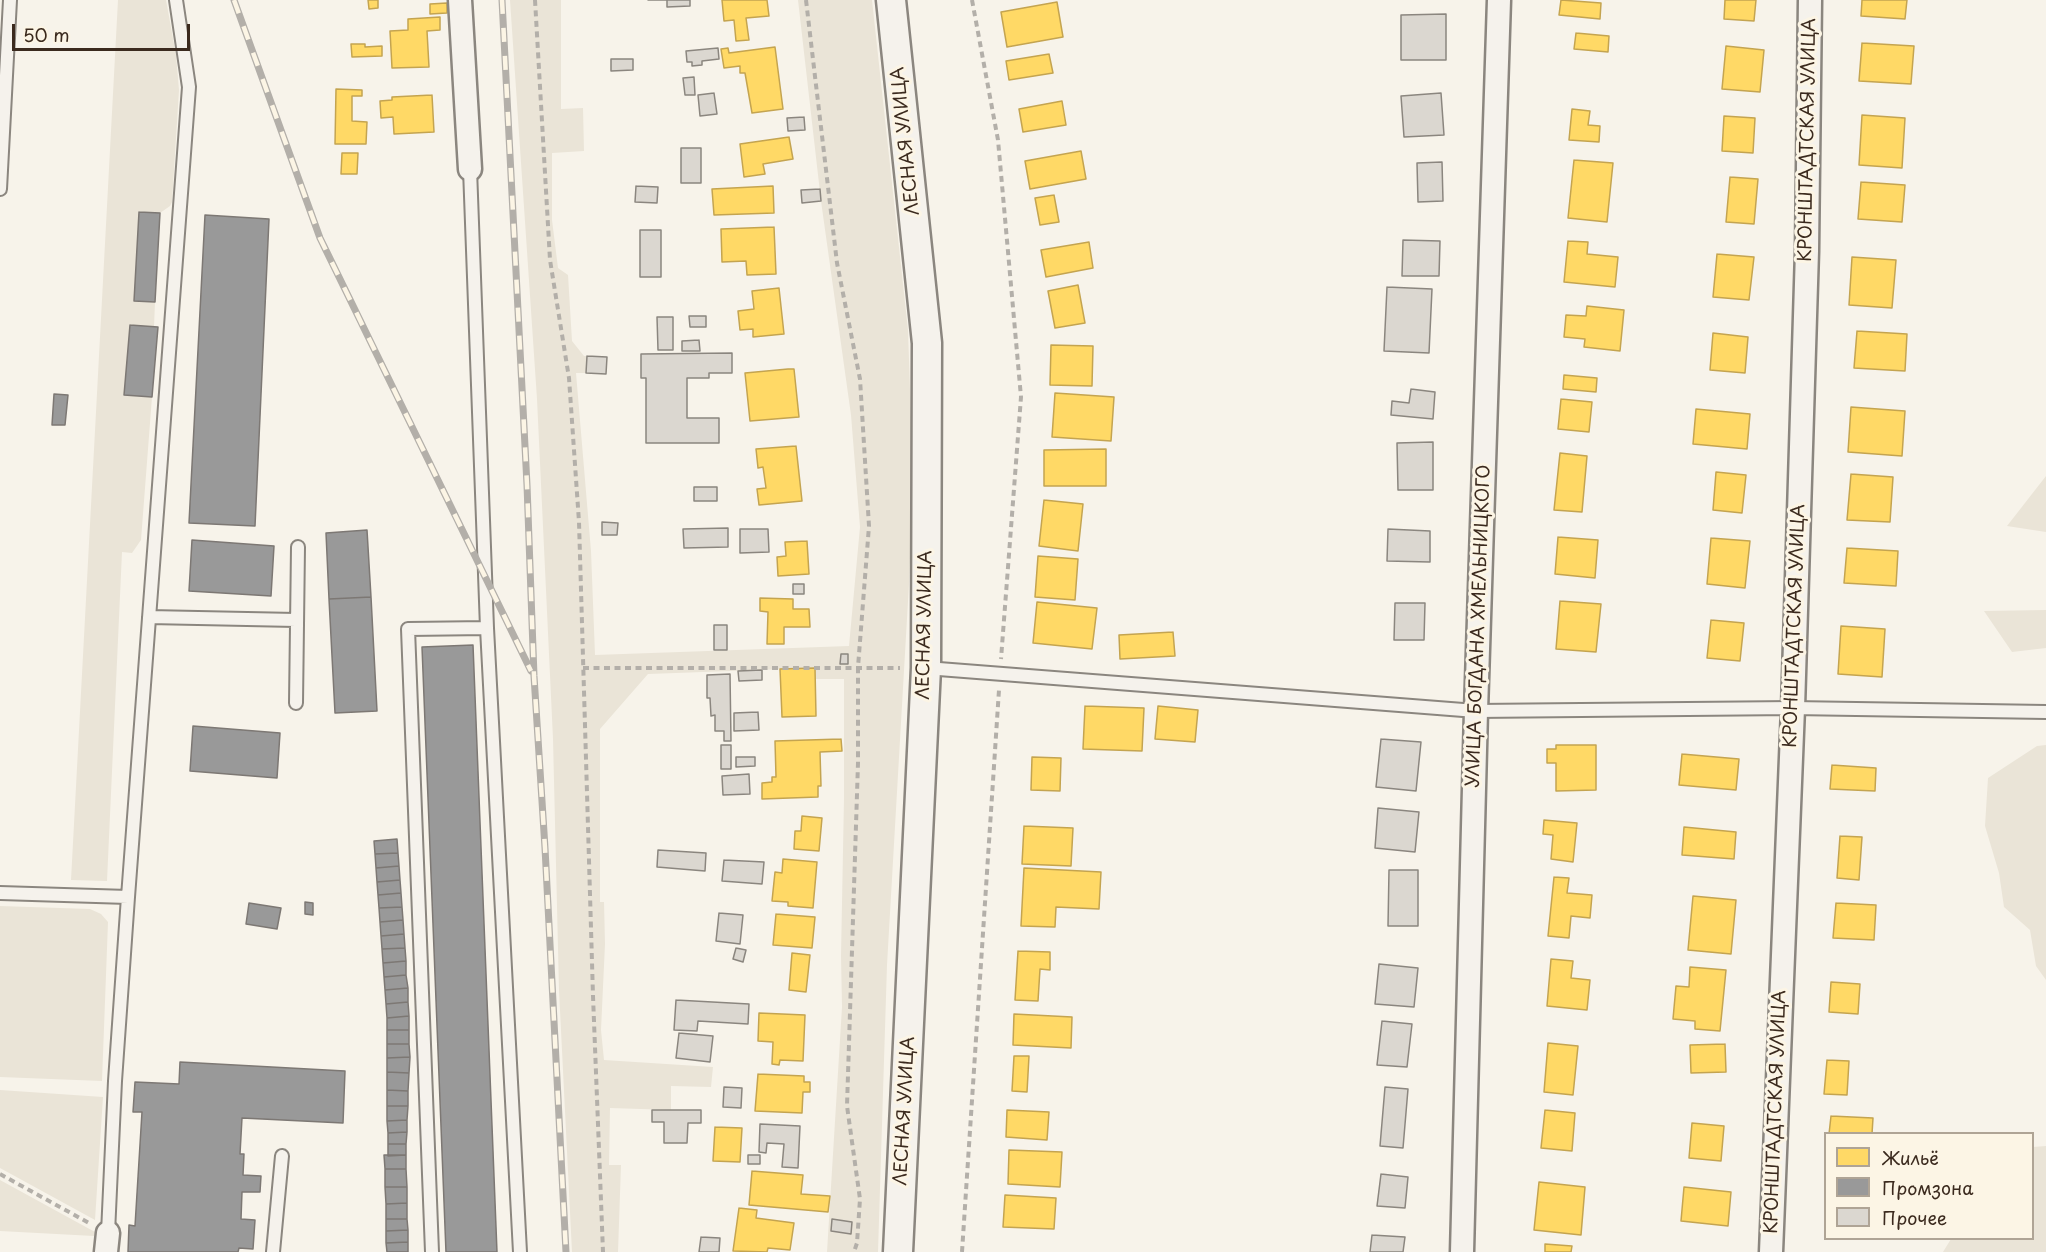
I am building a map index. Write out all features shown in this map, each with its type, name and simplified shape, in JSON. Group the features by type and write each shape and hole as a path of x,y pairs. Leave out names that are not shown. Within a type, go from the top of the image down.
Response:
{"street":[{"path":"460,0 470,169"},
{"name":"ЛЕСНАЯ УЛИЦА","path":"891,0 927,342 926,668 898,1252"},
{"name":"УЛИЦА БОГДАНА ХМЕЛЬНИЦКОГО","path":"1462,1252 1476,711 1499,0"},
{"name":"КРОНШТАДТСКАЯ УЛИЦА","path":"1770,1252 1792,708 1807,251 1810,0"}],"lane":[{"path":"0,189 10,0"},
{"path":"107,1243 115,1081 128,897 189,87 176,0"},
{"path":"470,169 487,628 520,1252"},
{"path":"296,703 298,547"},
{"path":"149,617 296,620"},
{"path":"432,1252 408,629 487,628"},
{"path":"926,668 1476,711 1792,708 2046,712"},
{"path":"0,893 128,897"},
{"path":"273,1252 282,1156"}],"path":[{"path":"535,0 550,260 570,389 579,522 603,1252"},
{"path":"806,0 837,263 860,379 869,526 858,667 858,763 847,1106 860,1199 857,1243 854,1252"},
{"path":"962,1252 1000,674 1021,397 998,140 972,0"},
{"path":"583,668 926,668"},
{"path":"0,1174 107,1243"}],"shaded area":[{"path":"118,0 166,0 176,55 179,90 172,202 160,213 139,213 135,300 155,302 154,327 130,325 124,394 152,397 141,540 132,553 122,552 107,881 71,880"},
{"path":"510,0 561,0 561,109 583,108 584,151 552,153 552,220 558,268 568,275 572,341 584,356 587,356 586,373 576,373 591,551 595,655 849,646 860,527 851,415 821,201 798,0 872,0 908,330 913,479 887,965 878,1252 827,1252 842,1007 844,679 815,679 814,668 648,674 600,729 600,902 604,902 605,944 601,1030 604,1060 713,1067 711,1087 671,1086 671,1110 610,1108 609,1165 621,1165 618,1252 572,1252 559,990 553,739 537,399"},
{"path":"2046,476 2046,532 2007,526"},
{"path":"2046,610 2046,648 2012,652 1984,611"},
{"path":"2046,745 2046,980 2036,966 2030,930 2004,907 1999,873 1985,826 1988,778 2037,746"},
{"path":"0,906 90,909 101,914 108,922 102,1081 0,1077"},
{"path":"0,1090 103,1097 95,1220 0,1168"},
{"path":"2046,1146 2046,1252 1943,1252 1950,1240 2034,1240 2034,1147"},
{"path":"0,1180 95,1232 94,1236 0,1231"}],"building: Жильё":[{"path":"368,0 378,0 378,8 369,9"},
{"path":"722,0 767,0 769,16 746,18 749,40 736,41 734,20 724,21"},
{"path":"1561,0 1601,3 1600,19 1559,15"},
{"path":"1725,0 1756,0 1754,21 1724,19"},
{"path":"1862,0 1907,0 1905,19 1861,16"},
{"path":"1057,2 1063,37 1007,47 1001,12"},
{"path":"447,3 447,13 430,14 430,4"},
{"path":"440,17 440,30 427,31 429,67 392,68 390,31 408,30 408,19"},
{"path":"1576,33 1609,36 1608,52 1574,49"},
{"path":"1862,43 1914,46 1911,84 1859,81"},
{"path":"351,44 365,44 365,47 382,46 382,56 352,57"},
{"path":"1726,46 1764,50 1760,92 1722,89"},
{"path":"775,47 783,109 752,113 745,73 740,73 740,66 724,68 721,49 728,48 729,53"},
{"path":"1049,54 1053,73 1009,80 1006,61"},
{"path":"336,89 362,90 362,96 352,96 352,121 367,122 366,144 335,144"},
{"path":"432,95 434,132 394,134 393,117 381,118 380,101 392,100 392,97"},
{"path":"1062,101 1066,125 1023,132 1019,109"},
{"path":"1572,109 1590,111 1588,125 1600,126 1599,142 1569,140"},
{"path":"1862,115 1905,118 1902,168 1859,165"},
{"path":"1724,116 1755,118 1753,153 1722,151"},
{"path":"789,137 793,159 763,164 765,174 744,177 740,144"},
{"path":"1081,151 1086,179 1030,189 1025,161"},
{"path":"342,153 358,153 357,174 341,174"},
{"path":"1574,160 1613,163 1607,222 1568,218"},
{"path":"1730,177 1758,179 1754,224 1726,222"},
{"path":"1861,182 1905,185 1902,222 1858,219"},
{"path":"773,186 774,213 714,215 712,189"},
{"path":"1054,195 1059,222 1040,225 1035,198"},
{"path":"774,227 776,274 747,275 746,261 722,262 721,229"},
{"path":"1568,241 1588,242 1587,254 1618,257 1615,287 1564,282"},
{"path":"1089,242 1093,268 1046,277 1041,250"},
{"path":"1717,254 1754,257 1749,300 1713,297"},
{"path":"1852,257 1896,260 1892,308 1849,305"},
{"path":"1078,285 1085,323 1055,328 1048,291"},
{"path":"779,288 784,334 753,337 753,329 740,330 738,311 754,309 752,291"},
{"path":"1587,306 1624,310 1620,351 1584,347 1585,339 1564,337 1566,315 1586,316"},
{"path":"1857,331 1907,334 1905,371 1854,368"},
{"path":"1713,333 1748,337 1745,373 1710,370"},
{"path":"1051,345 1093,346 1092,386 1050,385"},
{"path":"794,369 799,417 750,421 745,373"},
{"path":"1564,375 1597,378 1596,392 1563,389"},
{"path":"1055,393 1114,397 1111,441 1052,437"},
{"path":"1561,399 1592,402 1589,432 1558,429"},
{"path":"1851,407 1905,411 1902,456 1848,452"},
{"path":"1696,409 1750,414 1747,449 1693,444"},
{"path":"796,446 802,501 759,505 757,489 766,488 763,467 758,468 756,449"},
{"path":"1106,449 1106,486 1044,486 1044,450"},
{"path":"1560,453 1587,456 1582,512 1554,510"},
{"path":"1716,472 1746,475 1742,513 1713,510"},
{"path":"1851,474 1893,477 1890,522 1847,520"},
{"path":"1044,500 1083,504 1078,551 1039,546"},
{"path":"1558,537 1598,540 1595,578 1555,574"},
{"path":"1711,538 1750,541 1745,588 1707,584"},
{"path":"807,541 809,574 778,576 777,557 786,556 785,542"},
{"path":"1847,548 1898,551 1896,586 1844,583"},
{"path":"1038,556 1078,559 1075,600 1035,597"},
{"path":"760,598 793,599 793,609 809,609 810,627 784,627 784,644 767,644 768,612 760,611"},
{"path":"1560,601 1601,604 1596,652 1556,649"},
{"path":"1037,602 1097,608 1092,649 1033,643"},
{"path":"1711,620 1744,623 1740,661 1707,658"},
{"path":"1841,626 1885,629 1882,677 1838,674"},
{"path":"1173,632 1175,656 1120,659 1119,635"},
{"path":"815,668 816,716 782,717 780,669"},
{"path":"1085,706 1144,708 1142,751 1083,749"},
{"path":"1158,706 1198,710 1195,742 1155,739"},
{"path":"841,739 842,751 820,752 821,786 818,786 818,797 762,799 762,783 772,782 772,777 776,777 775,741"},
{"path":"1556,745 1596,745 1596,790 1556,791 1556,763 1547,763 1547,749 1556,749"},
{"path":"1682,754 1739,759 1736,790 1679,785"},
{"path":"1032,757 1061,758 1060,791 1031,790"},
{"path":"1832,765 1876,768 1875,791 1830,789"},
{"path":"802,816 822,818 819,851 794,849 795,831 801,831"},
{"path":"1544,820 1577,823 1573,862 1551,859 1553,835 1543,834"},
{"path":"1024,826 1073,828 1071,866 1022,864"},
{"path":"1684,827 1736,832 1734,859 1682,855"},
{"path":"1840,836 1862,837 1859,880 1837,878"},
{"path":"783,859 817,862 813,908 788,906 788,902 772,901 775,872 782,873"},
{"path":"1024,868 1101,872 1099,909 1056,907 1055,927 1021,926"},
{"path":"1554,877 1569,878 1567,893 1592,895 1590,918 1571,916 1569,938 1548,936"},
{"path":"1693,896 1736,900 1731,954 1688,950"},
{"path":"1836,903 1876,905 1874,940 1833,938"},
{"path":"776,914 815,917 812,948 773,945"},
{"path":"1018,951 1050,952 1050,970 1040,969 1038,1001 1015,1000"},
{"path":"792,953 810,955 806,992 789,990"},
{"path":"1551,959 1573,961 1571,978 1590,980 1587,1010 1547,1006"},
{"path":"1690,967 1726,970 1720,1031 1695,1029 1695,1021 1673,1019 1676,986 1689,987"},
{"path":"1831,982 1860,984 1858,1014 1829,1012"},
{"path":"759,1013 805,1015 803,1061 780,1060 779,1065 772,1064 773,1042 758,1041"},
{"path":"1014,1014 1072,1017 1071,1048 1013,1045"},
{"path":"1548,1043 1578,1046 1573,1095 1544,1092"},
{"path":"1725,1044 1726,1072 1691,1073 1690,1045"},
{"path":"1014,1056 1029,1056 1027,1092 1012,1091"},
{"path":"1827,1060 1849,1061 1847,1095 1824,1094"},
{"path":"758,1074 804,1076 804,1082 810,1082 810,1092 803,1092 802,1113 755,1111"},
{"path":"1007,1110 1049,1112 1047,1140 1006,1137"},
{"path":"1545,1110 1575,1113 1572,1151 1541,1148"},
{"path":"1831,1116 1873,1118 1872,1132 1829,1132"},
{"path":"1692,1123 1724,1126 1721,1161 1689,1158"},
{"path":"715,1127 742,1128 740,1162 713,1161"},
{"path":"1009,1150 1062,1152 1060,1187 1008,1184"},
{"path":"752,1171 803,1175 801,1194 830,1196 828,1212 749,1205"},
{"path":"1539,1182 1585,1187 1581,1235 1534,1230"},
{"path":"1684,1187 1731,1192 1728,1226 1681,1221"},
{"path":"1005,1195 1056,1198 1054,1229 1003,1227"},
{"path":"739,1208 757,1210 756,1218 794,1223 790,1250 768,1248 767,1252 733,1251"},
{"path":"1545,1244 1572,1246 1571,1252 1545,1252"}],"building: Промзона":[{"path":"139,212 160,213 155,302 134,301"},
{"path":"205,215 269,219 255,526 189,523"},
{"path":"130,325 158,327 152,397 124,395"},
{"path":"54,394 68,395 65,425 52,425"},
{"path":"367,530 371,597 329,599 326,533"},
{"path":"192,540 274,546 271,596 189,591"},
{"path":"371,597 377,711 335,713 329,599"},
{"path":"473,645 497,1252 446,1252 422,647"},
{"path":"193,726 280,733 277,778 190,771"},
{"path":"397,839 398,853 375,854 374,841"},
{"path":"398,853 399,866 376,868 375,854"},
{"path":"399,866 400,880 377,882 376,868"},
{"path":"400,880 401,893 378,895 377,882"},
{"path":"401,893 402,907 379,908 378,895"},
{"path":"305,902 313,903 313,915 305,914"},
{"path":"249,903 281,908 277,929 246,924"},
{"path":"402,907 403,920 380,922 379,908"},
{"path":"403,920 404,934 381,936 380,922"},
{"path":"404,934 405,948 382,949 381,936"},
{"path":"405,948 406,961 383,963 382,949"},
{"path":"406,961 406,975 384,977 383,963"},
{"path":"406,975 408,988 385,990 384,977"},
{"path":"408,988 408,1002 386,1004 385,990"},
{"path":"408,1002 409,1016 387,1018 386,1004"},
{"path":"409,1016 409,1030 387,1030 387,1018"},
{"path":"387,1030 409,1030 409,1044 387,1044"},
{"path":"387,1044 409,1044 410,1057 387,1058"},
{"path":"410,1057 409,1073 387,1072 387,1058"},
{"path":"180,1062 345,1071 343,1123 242,1118 240,1154 244,1154 243,1175 261,1176 260,1192 242,1192 241,1219 255,1220 253,1249 239,1248 238,1252 128,1252 129,1225 135,1226 142,1112 133,1112 135,1082 179,1084"},
{"path":"387,1072 409,1073 408,1091 387,1090"},
{"path":"387,1090 408,1091 408,1106 387,1106"},
{"path":"387,1106 408,1106 407,1120 387,1121"},
{"path":"407,1120 407,1132 388,1133 387,1121"},
{"path":"407,1132 406,1144 388,1144 388,1133"},
{"path":"388,1144 406,1144 406,1155 388,1156"},
{"path":"384,1155 406,1155 406,1169 385,1169"},
{"path":"385,1169 406,1169 407,1187 385,1187"},
{"path":"385,1187 407,1187 407,1203 386,1204"},
{"path":"407,1203 407,1219 386,1219 386,1204"},
{"path":"386,1219 407,1219 408,1230 386,1231"},
{"path":"408,1230 408,1242 386,1243 386,1231"},
{"path":"408,1242 408,1252 387,1252 386,1243"}],"building: Прочее":[{"path":"667,0 690,0 690,6 667,7"},
{"path":"1446,14 1446,60 1401,60 1401,15"},
{"path":"718,48 719,59 702,61 702,65 692,66 692,62 687,62 686,51"},
{"path":"611,59 633,59 633,70 611,71"},
{"path":"694,77 695,95 685,95 683,78"},
{"path":"714,93 717,114 700,116 698,95"},
{"path":"1441,93 1444,135 1404,137 1401,96"},
{"path":"804,117 805,130 788,131 787,118"},
{"path":"681,148 701,148 701,183 681,183"},
{"path":"1442,162 1443,201 1418,202 1417,163"},
{"path":"636,186 658,187 657,203 635,202"},
{"path":"820,189 821,201 802,203 801,190"},
{"path":"640,230 661,230 661,277 640,277"},
{"path":"1403,240 1440,241 1439,276 1402,276"},
{"path":"1387,287 1432,289 1429,353 1384,351"},
{"path":"689,316 706,316 706,327 690,327"},
{"path":"657,317 673,317 673,350 658,350"},
{"path":"699,340 700,351 682,351 682,341"},
{"path":"732,353 732,373 709,373 709,378 687,378 687,418 719,418 719,443 646,443 646,378 641,378 641,354"},
{"path":"587,356 607,357 606,374 586,373"},
{"path":"1411,389 1435,392 1433,419 1391,415 1392,401 1409,403"},
{"path":"1433,442 1433,490 1398,490 1397,443"},
{"path":"694,487 717,487 717,501 694,501"},
{"path":"602,522 618,523 617,535 602,535"},
{"path":"728,528 728,547 684,548 683,529"},
{"path":"740,529 768,529 769,552 740,553"},
{"path":"1388,529 1430,531 1430,562 1387,561"},
{"path":"793,584 804,584 804,594 793,594"},
{"path":"1395,603 1425,603 1424,640 1394,640"},
{"path":"714,625 727,625 727,650 714,650"},
{"path":"841,654 848,654 848,664 840,664"},
{"path":"762,670 762,680 739,681 738,671"},
{"path":"730,674 731,741 724,741 724,731 715,731 715,715 711,716 710,698 707,698 707,675"},
{"path":"758,712 759,730 734,731 734,713"},
{"path":"1381,739 1421,742 1416,791 1376,787"},
{"path":"721,745 731,745 731,769 721,769"},
{"path":"736,757 755,757 755,766 736,767"},
{"path":"749,774 750,794 723,795 722,776"},
{"path":"1378,808 1419,812 1415,852 1375,848"},
{"path":"658,850 706,853 705,871 657,867"},
{"path":"724,860 764,862 762,884 722,881"},
{"path":"1389,870 1418,870 1418,926 1388,926"},
{"path":"719,913 743,915 740,944 716,941"},
{"path":"736,948 746,950 743,962 733,959"},
{"path":"1379,964 1418,968 1414,1007 1375,1004"},
{"path":"676,1000 749,1004 748,1024 698,1021 697,1031 674,1030"},
{"path":"1382,1021 1412,1024 1407,1067 1377,1065"},
{"path":"679,1033 713,1036 710,1062 676,1058"},
{"path":"724,1087 742,1088 741,1108 723,1107"},
{"path":"1385,1087 1408,1089 1403,1148 1380,1146"},
{"path":"652,1110 701,1110 701,1123 688,1123 687,1143 664,1143 664,1122 652,1122"},
{"path":"760,1124 800,1126 798,1168 782,1167 784,1144 767,1143 766,1153 759,1152"},
{"path":"748,1155 760,1155 760,1164 748,1164"},
{"path":"1381,1174 1408,1177 1405,1208 1377,1206"},
{"path":"832,1219 852,1222 851,1234 831,1231"},
{"path":"1372,1235 1405,1237 1403,1252 1370,1252"},
{"path":"701,1237 720,1238 719,1252 699,1252"}],"railway":[{"path":"234,0 320,238 531,671"},
{"path":"502,0 527,485 534,676 566,1252"}]}
